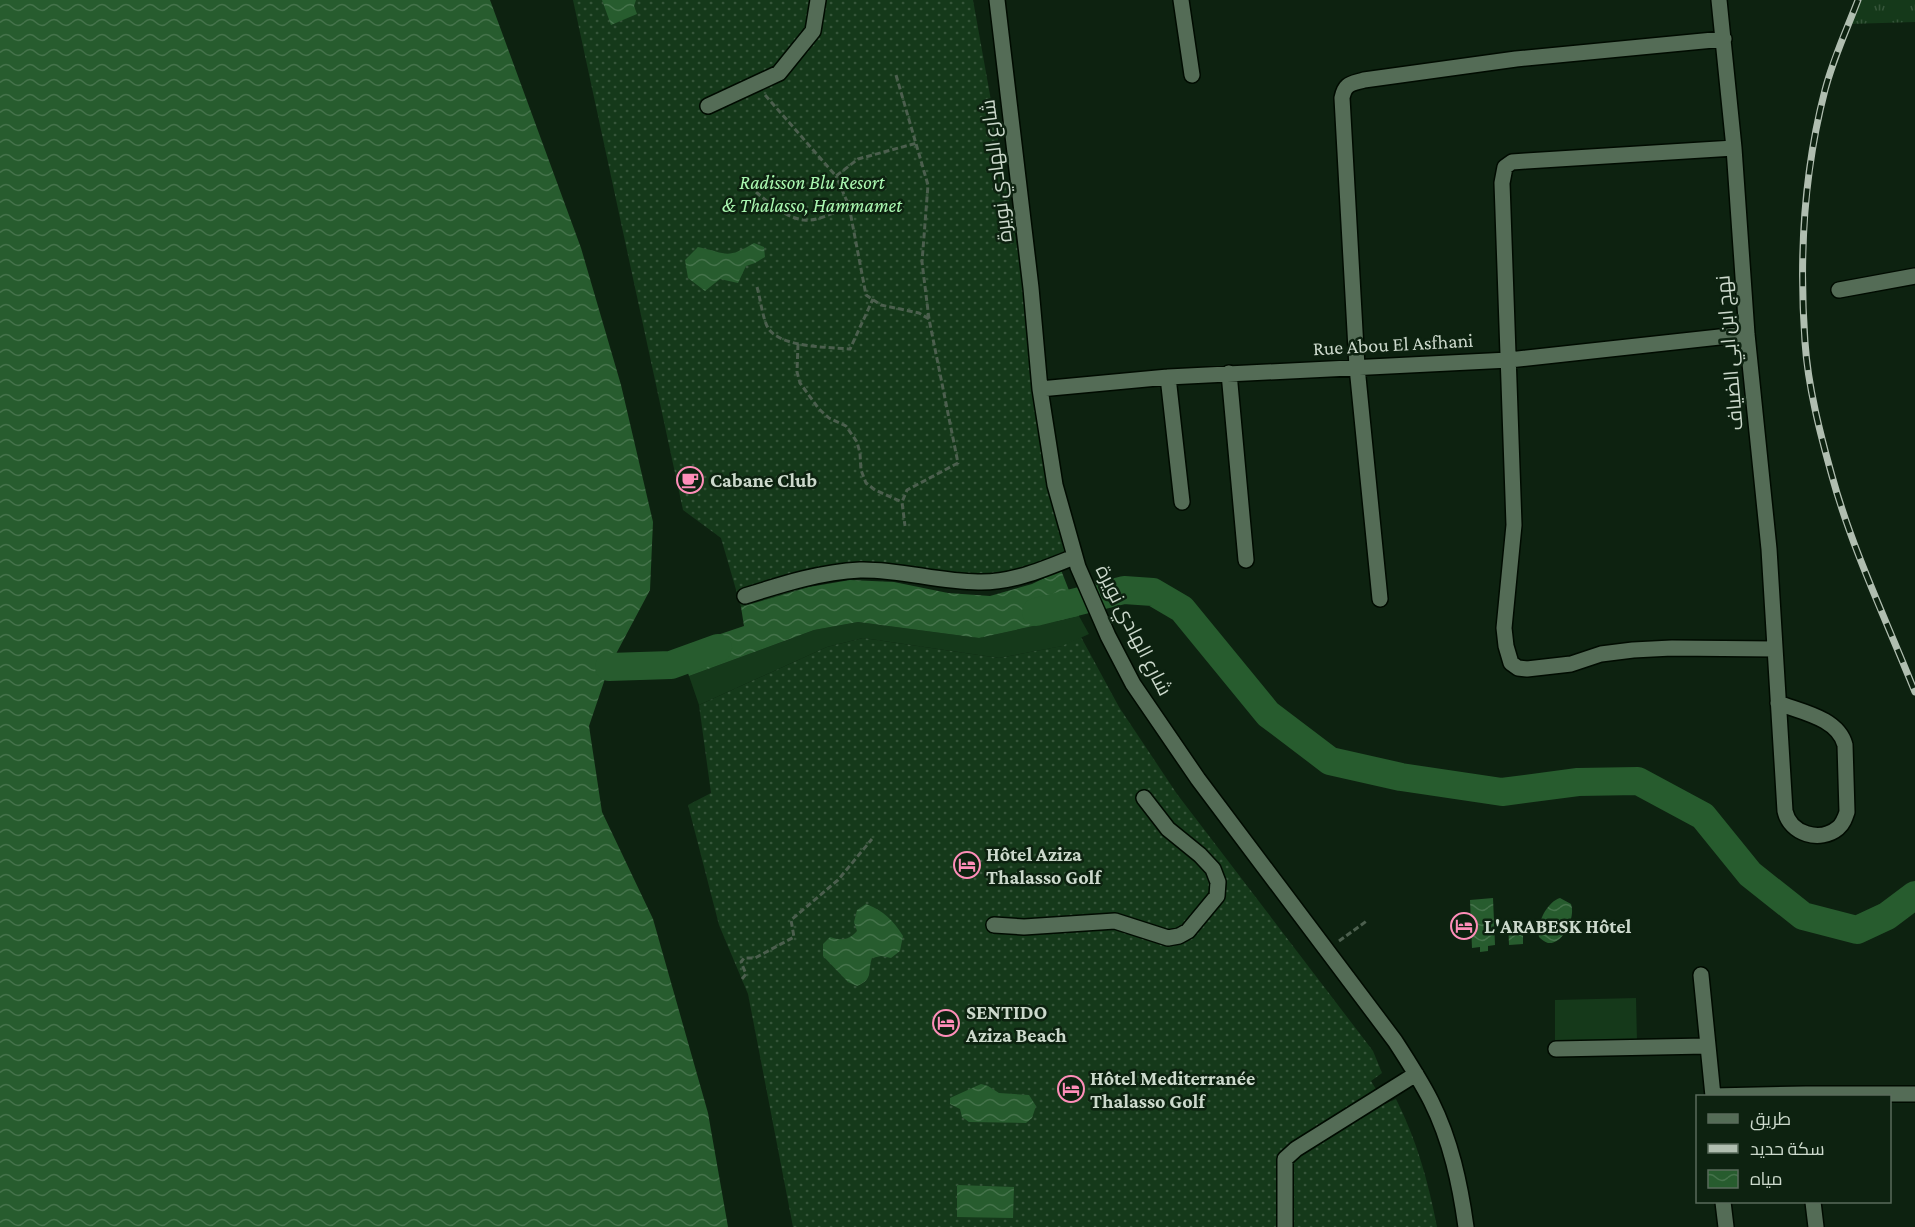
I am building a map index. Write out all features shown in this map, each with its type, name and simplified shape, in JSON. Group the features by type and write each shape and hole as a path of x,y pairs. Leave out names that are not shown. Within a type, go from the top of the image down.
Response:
{"street":[{"path":"708,106 779,73 813,31 818,0"},
{"name":"شارع الهادي نويرة","path":"997,0 1031,288 1040,389 1055,485 1076,562 1108,636 1133,684 1171,740 1395,1041 1416,1074 1432,1102 1444,1134 1460,1188 1466,1227"},
{"path":"1181,0 1192,75"},
{"name":"نهج ابن ابي الضياف","path":"1719,0 1734,148 1747,334 1769,549 1774,649 1785,811 1787,821 1794,829 1813,835 1828,834 1837,829 1847,812 1845,745 1842,735 1829,723 1778,703"},
{"path":"1380,599 1357,367 1342,98 1344,89 1364,80 1516,59 1724,39"},
{"path":"1734,148 1526,160 1512,162 1505,167 1502,183 1514,525 1504,628 1511,663 1518,669 1571,664 1601,654 1633,650 1774,649"},
{"path":"1839,290 1915,276"},
{"name":"Rue Abou El Asfhani","path":"1040,389 1229,373 1509,360 1747,334"},
{"path":"1229,373 1246,560"},
{"path":"1168,377 1182,502"},
{"path":"745,596 823,574 859,570 979,582 1026,575 1076,562"},
{"path":"994,925 1024,927 1115,921 1168,938 1188,931 1217,896 1218,882 1213,869 1200,855 1168,829 1144,798"},
{"path":"1701,975 1706,1046 1713,1095"},
{"path":"1556,1049 1706,1046"},
{"path":"1285,1227 1285,1159 1296,1149 1416,1074"},
{"path":"1806,1095 1915,1094"},
{"path":"1723,1203 1726,1227"},
{"path":"1814,1203 1816,1227"}],"path":[{"path":"896,75 928,185 922,262 929,319 958,463 907,490 902,502 906,526"},
{"path":"756,85 836,176 849,206 866,295 881,305 919,313 929,319"},
{"path":"836,176 858,159 917,143"},
{"path":"756,192 775,209 804,220 821,217 849,206"},
{"path":"757,287 769,329 784,340 798,344 850,349 873,299"},
{"path":"798,344 797,372 800,382 819,409 829,418 846,426 857,442 861,470 866,483 875,490 902,502"},
{"path":"742,979 746,974 741,962 744,958 755,958 794,937 791,920 838,880 872,839"},
{"path":"1347,935 1368,920"}],"green space":[{"name":"Radisson Blu Resort & Thalasso, Hammamet","path":"573,0 973,0 1072,553 1029,576 850,574 741,607 721,538 683,510"},
{"path":"1861,0 1915,0 1915,22 1849,24"},
{"path":"1079,616 1089,634 1063,646 999,658 863,638 827,647 699,705 689,676 814,630 858,622 979,638"},
{"path":"1081,637 1119,707 1177,794 1373,1051 1382,1073 1371,1081 1385,1104 1396,1099 1421,1162 1437,1227 793,1227 748,994 719,925 688,805 711,793 699,705 827,647 863,638 999,658 1062,646"},
{"path":"1636,998 1637,1041 1555,1042 1555,1000"}],"water":[{"path":"0,0 490,0 581,248 621,385 653,522 650,590 609,667 589,726 602,812 653,919 708,1113 728,1227 0,1227"},
{"path":"602,0 636,0 634,6 637,14 611,25"},
{"path":"754,243 764,247 765,257 746,266 738,283 720,279 705,291 688,278 685,260 698,247 726,254 738,252"},
{"path":"1061,570 1079,616 979,638 858,622 814,630 689,676 679,648 744,626 741,607 809,587 850,580 894,582 948,593 990,596 1032,584"},
{"path":"1493,898 1495,945 1488,946 1488,951 1480,952 1480,947 1472,948 1470,900"},
{"path":"1560,898 1571,904 1572,916 1559,940 1548,943 1539,937 1539,926 1547,909"},
{"path":"866,904 888,917 903,936 900,951 891,958 881,956 872,958 868,978 857,986 848,982 823,956 823,944 830,937 845,939 854,934 857,931 854,922 857,910"},
{"path":"1508,921 1523,921 1523,944 1509,945"},
{"path":"981,1084 999,1093 1029,1095 1036,1106 1032,1118 1026,1123 969,1122 962,1117 960,1109 950,1104 950,1098"},
{"path":"957,1185 1014,1187 1013,1218 957,1217"}],"waterway":[{"path":"1036,612 1124,590 1153,592 1182,609 1268,714 1330,761 1401,777 1502,792 1578,782 1638,781 1703,816 1750,874 1803,916 1857,930 1887,916 1915,895"},
{"path":"609,667 671,665 718,648"}],"railway":[{"path":"1858,0 1828,78 1812,152 1803,247 1805,342 1815,410 1840,503 1915,692"}],"place":[{"name":"Cabane Club","path":"690,480"},
{"name":"Hôtel Aziza Thalasso Golf","path":"967,865"},
{"name":"L'ARABESK Hôtel","path":"1464,926"},
{"name":"SENTIDO Aziza Beach","path":"946,1023"},
{"name":"Hôtel Mediterranée Thalasso Golf","path":"1071,1089"}]}
